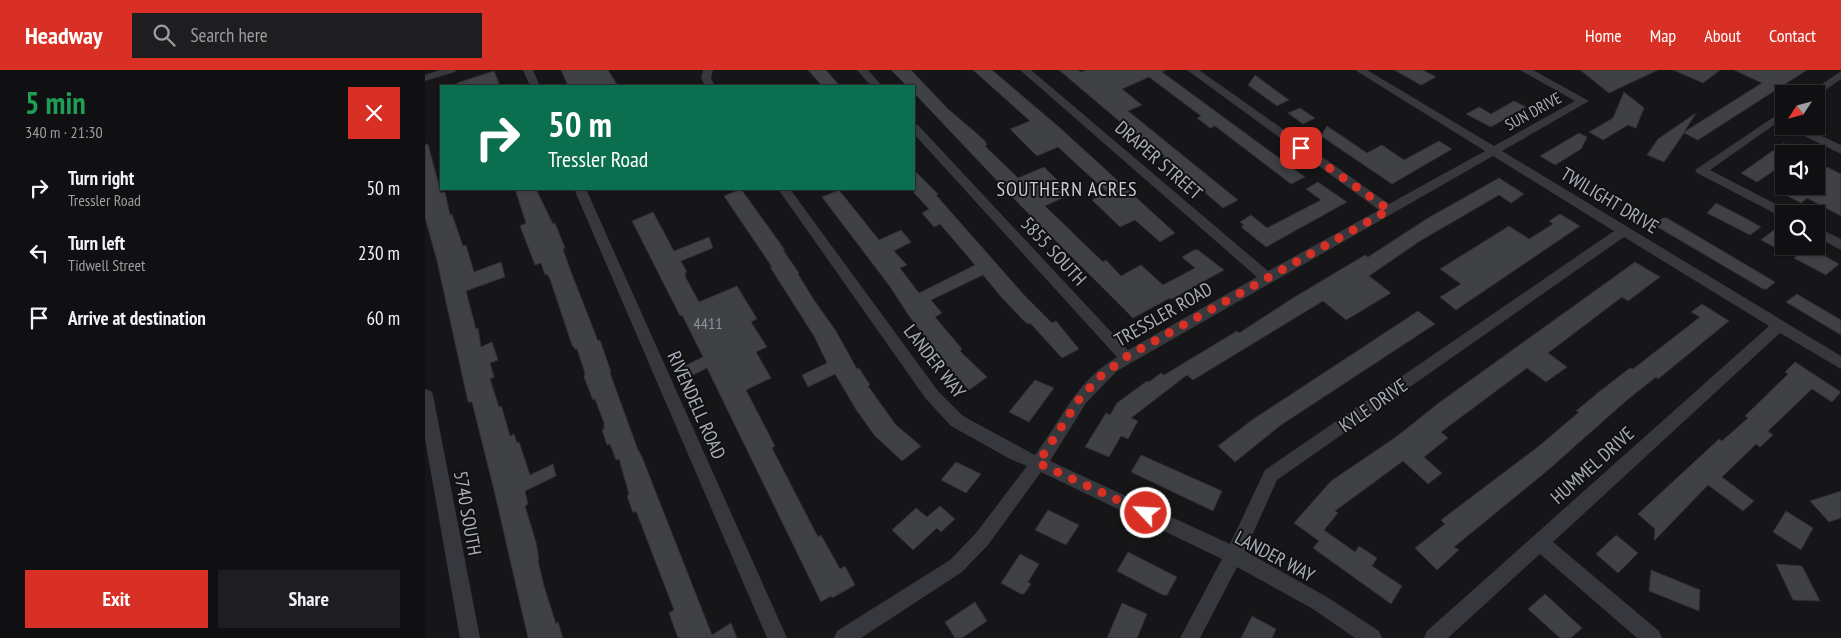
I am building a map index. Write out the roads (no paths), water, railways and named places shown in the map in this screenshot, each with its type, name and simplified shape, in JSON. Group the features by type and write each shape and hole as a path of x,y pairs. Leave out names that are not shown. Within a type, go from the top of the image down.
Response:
{"street":[{"path":"425,78 451,70"},
{"path":"527,70 534,85"},
{"path":"708,70 706,78 710,85"},
{"path":"862,70 876,85"},
{"name":"DRAPER STREET","path":"1025,70 1267,278"},
{"path":"1192,70 1389,210"},
{"name":"TWILIGHT DRIVE","path":"1360,70 1841,362"},
{"name":"SUN DRIVE","path":"1494,152 1583,101 1525,70"},
{"path":"1825,87 1839,79"},
{"path":"1775,123 1701,170 1775,209"},
{"name":"5855 SOUTH","path":"915,128 1126,357"},
{"path":"1809,135 1841,150"},
{"name":"TRESSLER ROAD","path":"844,638 956,566 982,539 1038,463 1080,398 1101,376 1126,357 1494,152"},
{"name":"RIVENDELL ROAD","path":"580,190 777,638"},
{"name":"LANDER WAY","path":"785,190 932,395 957,421 1016,454 1234,555 1320,603 1372,638"},
{"name":"KYLE DRIVE","path":"1190,638 1234,555 1271,475 1624,230"},
{"path":"1825,236 1841,245"},
{"name":"HUMMEL DRIVE","path":"1434,638 1780,325"},
{"name":"5740 SOUTH","path":"425,396 470,638"},
{"path":"1539,541 1653,638"}],"district":[{"name":"SOUTHERN ACRES","path":"1067,189"}]}
